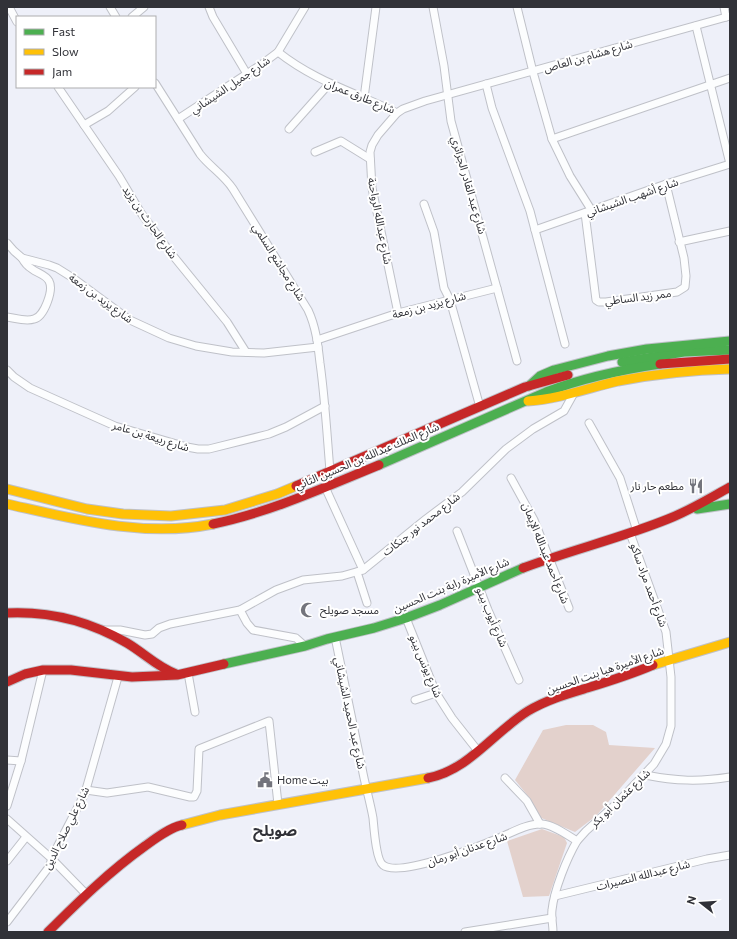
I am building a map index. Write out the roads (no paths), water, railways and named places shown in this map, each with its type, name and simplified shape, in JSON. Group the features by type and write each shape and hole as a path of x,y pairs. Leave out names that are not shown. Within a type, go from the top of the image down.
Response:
{"main road":[{"path":"528,387 532,381 540,376 576,363 632,351 730,341"},
{"name":"شارع الملك عبدالله بن الحسين الثاني","path":"7,489 92,510 123,514 171,516 226,510 277,494 330,470 405,440 480,406 528,387 618,363 684,352 730,350"},
{"name":"شارع الملك عبدالله بن الحسين الثاني","path":"7,504 100,524 134,528 183,528 207,525 246,516 274,507 394,459 570,383 617,372 684,362 730,359"},
{"path":"526,401 548,400 603,384 650,375 728,371"},
{"name":"شارع الأميرة راية بنت الحسين","path":"7,682 25,674 43,670 71,670 118,677 177,675 305,646 374,628 406,618 459,597 505,575 549,558 634,532 688,510 730,487"},
{"path":"688,510 730,504"},
{"path":"7,613 25,612 46,615 62,618 99,630 128,643 160,668 177,675"},
{"name":"شارع الأميرة هيا بنت الحسين","path":"48,932 86,894 130,857 158,837 178,826 210,817 436,776 453,769 478,751 514,721 528,711 544,703 630,675 654,665 730,642"},
{"path":"146,658 148,668 146,677"}],"street":[{"path":"9,7 16,20"},
{"path":"110,7 115,16"},
{"path":"133,16 144,7"},
{"path":"209,7 213,18 247,74"},
{"name":"شارع جميل الشيشاني","path":"178,119 278,52 305,7"},
{"path":"364,98 376,7"},
{"name":"شارع عبد القادر الجزائري","path":"433,7 444,66 450,121 517,361"},
{"path":"517,7 552,139 588,212"},
{"path":"724,7 728,17"},
{"name":"شارع هشام بن العاص","path":"447,95 728,17"},
{"path":"696,26 730,164"},
{"name":"شارع طارق عمران","path":"278,52 300,68 329,84 397,113 412,105 447,95"},
{"path":"552,139 730,78"},
{"path":"289,128 329,84"},
{"path":"486,84 492,108 514,165 535,230 565,344"},
{"name":"شارع مجاشع السلمي","path":"156,85 200,154 208,164 223,176 233,189 306,306 313,322 318,344 330,470"},
{"name":"شارع الحارث بن يزيد","path":"59,88 141,213 170,252 228,322 246,352"},
{"path":"84,125 108,111 134,88"},
{"name":"شارع عبدالله الرواحنة","path":"397,113 372,145 370,159 372,188 398,313"},
{"path":"315,152 341,141 370,159"},
{"name":"شارع أشهب الشيشاني","path":"535,230 666,184 730,164"},
{"name":"ممر زيد الساطي","path":"588,212 595,297 599,302 677,292 685,287 686,276 666,184"},
{"path":"424,204 434,232 444,288 450,300 480,406"},
{"path":"679,242 730,231"},
{"path":"7,243 31,269 49,281 51,286 49,295 38,318 33,320 7,316"},
{"name":"شارع يزيد بن زمعة","path":"22,258 49,265 65,273 130,320 149,330 196,346 246,352 264,353 318,344 398,313 497,288"},
{"name":"شارع ربيعة بن عامر","path":"7,370 30,388 116,426 198,449 210,449 269,434 286,427 325,406"},
{"name":"شارع محمد نور جنكات","path":"99,630 120,630 148,635 159,628 170,624 240,610 276,590 299,581 342,576 360,571 426,518 462,492 506,450 533,429 562,413 575,392"},
{"name":"شارع أحمد مراد ساكو","path":"589,423 620,478 634,532 666,632 670,660"},
{"name":"شارع أحمد عبدالله الإيمان","path":"512,478 534,520 569,608"},
{"path":"325,487 360,571 367,603"},
{"name":"شارع أيوب بينو","path":"457,531 488,610 519,680"},
{"path":"240,610 247,624 253,630 296,638 305,646"},
{"name":"شارع يونس بينو","path":"406,618 436,693 452,718 478,751"},
{"name":"شارع عبد الحميد الشيشاني","path":"335,637 366,789"},
{"name":"شارع عثمان أبو بكر","path":"553,932 552,918 555,896 571,851 577,841 645,775 661,755 669,736 671,721 670,660"},
{"path":"7,806 21,760 43,670"},
{"path":"188,673 195,712"},
{"name":"شارع علي صلاح الدين","path":"7,922 49,867 86,790 118,677"},
{"path":"415,700 436,693"},
{"path":"86,790 107,793 148,788 194,797 197,791 199,749 269,721 278,804"},
{"path":"7,760 21,760"},
{"path":"645,775 681,781 696,781 730,777"},
{"path":"505,778 527,801 540,824 560,830 577,841"},
{"name":"شارع عدنان أبو رمان","path":"366,789 373,817 378,856 380,862 387,867 404,868 440,860 521,829 540,824"},
{"path":"7,819 52,859 86,894"},
{"path":"7,861 26,837"},
{"name":"شارع عبدالله النصيرات","path":"555,896 730,855"},
{"path":"465,932 552,918"}],"place":[{"name":"مطعم حار نار","path":"696,486"},
{"name":"مسجد صويلح","path":"308,610"},
{"name":"Home بيت","path":"265,780"}],"district":[{"name":"صويلح","path":"275,831"}]}
